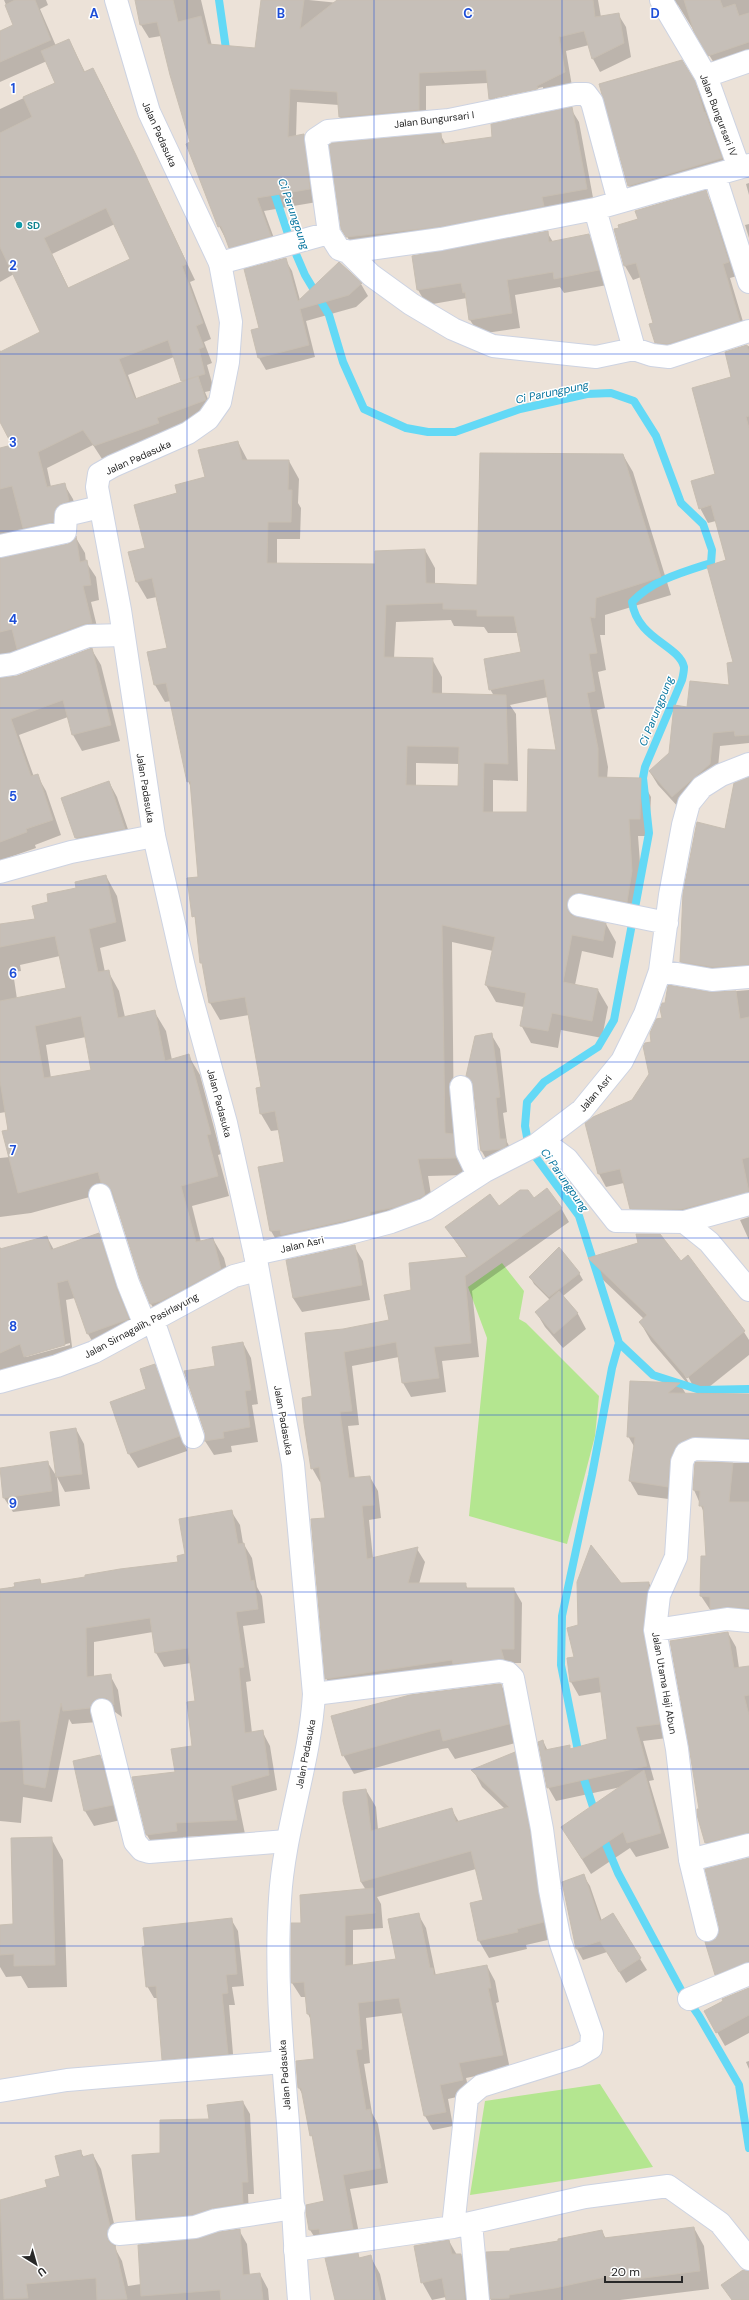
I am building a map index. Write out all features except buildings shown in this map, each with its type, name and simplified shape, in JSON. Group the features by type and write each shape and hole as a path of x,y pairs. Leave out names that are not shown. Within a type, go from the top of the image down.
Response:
{"street":[{"name":"Jalan Padasuka","path":"116,0 149,112 220,263 231,322 228,362 220,402 208,419 188,433 112,466 100,474 97,488 120,610 154,836 188,985 226,1122 256,1262 292,1464 314,1694 312,1727 287,1841 280,1898 278,1939 283,2062 299,2300"},
{"name":"Jalan Bungursari IV","path":"661,0 706,76 744,166"},
{"path":"706,76 749,61"},
{"name":"Jalan Bungursari I","path":"619,202 592,102 586,94 575,94 450,120 328,131 316,139 329,233 339,249 348,252 371,274 411,304 453,329 493,346 596,356 634,349"},
{"path":"348,252 441,239 595,209 715,176 744,166"},
{"path":"715,176 749,282"},
{"path":"595,209 634,349 652,355 670,357 749,331"},
{"path":"220,263 304,238 329,233"},
{"path":"0,546 65,532 66,514 100,507"},
{"path":"0,666 13,664 88,636 123,634"},
{"name":"Jalan Asri","path":"256,1262 391,1222 426,1209 478,1175 539,1143 582,1110 622,1060 646,1014 660,971 683,825 689,803 702,787 721,775 749,764"},
{"path":"0,872 71,852 154,836"},
{"path":"579,905 667,923"},
{"path":"660,971 712,980 749,977"},
{"path":"461,1087 467,1152 478,1175"},
{"path":"539,1143 567,1159 616,1221 684,1222 749,1204"},
{"path":"100,1195 128,1283 149,1322 193,1438"},
{"path":"684,1222 709,1242 749,1290"},
{"name":"Jalan Sirnagalih, Pasirlayung","path":"0,1382 57,1366 94,1352 234,1276 256,1262"},
{"name":"Jalan Utama Haji Abun","path":"707,1930 690,1860 677,1749 655,1630 659,1595 676,1557 682,1462 686,1453 696,1449 749,1451"},
{"path":"655,1630 727,1619 749,1621"},
{"path":"314,1694 500,1671 510,1676 514,1684 542,1829 550,1890 560,1941 592,2034 591,2048 576,2056 481,2086 467,2098 462,2225 478,2300"},
{"path":"102,1710 136,1842 142,1850 149,1852 287,1841"},
{"path":"690,1860 749,1845"},
{"path":"689,1999 749,1974"},
{"path":"0,2091 67,2080 283,2062"},
{"path":"295,2250 462,2225 586,2197 668,2186 720,2223 749,2259"},
{"path":"119,2234 195,2227 216,2220 294,2208"}],"green space":[{"path":"502,1263 524,1291 519,1319 526,1323 599,1396 595,1436 567,1544 469,1516 487,1338 468,1287"},
{"path":"600,2084 653,2167 470,2195 485,2101"}],"waterway":[{"name":"Ci Parungpung","path":"219,0 227,56"},
{"name":"Ci Parungpung","path":"272,186 290,240 305,275 329,315 343,362 364,409 406,428 428,432 455,432 520,409 587,394 611,393 634,401 656,436 681,503 703,524 712,550 711,563 679,573 659,582 640,594 632,602 635,615 642,625 649,633 681,659 684,669 682,680 645,767 643,778 649,833 614,1020 598,1047 544,1082 527,1102 525,1126 529,1148 579,1216 619,1343 653,1375 700,1390 749,1389"},
{"path":"579,1756 561,1665 562,1616 592,1475 612,1368 619,1343"},
{"path":"581,1770 596,1816"},
{"path":"602,1835 618,1873 681,1990 699,2016 739,2085 749,2148"}],"place":[{"name":"SD","path":"19,225"}]}
